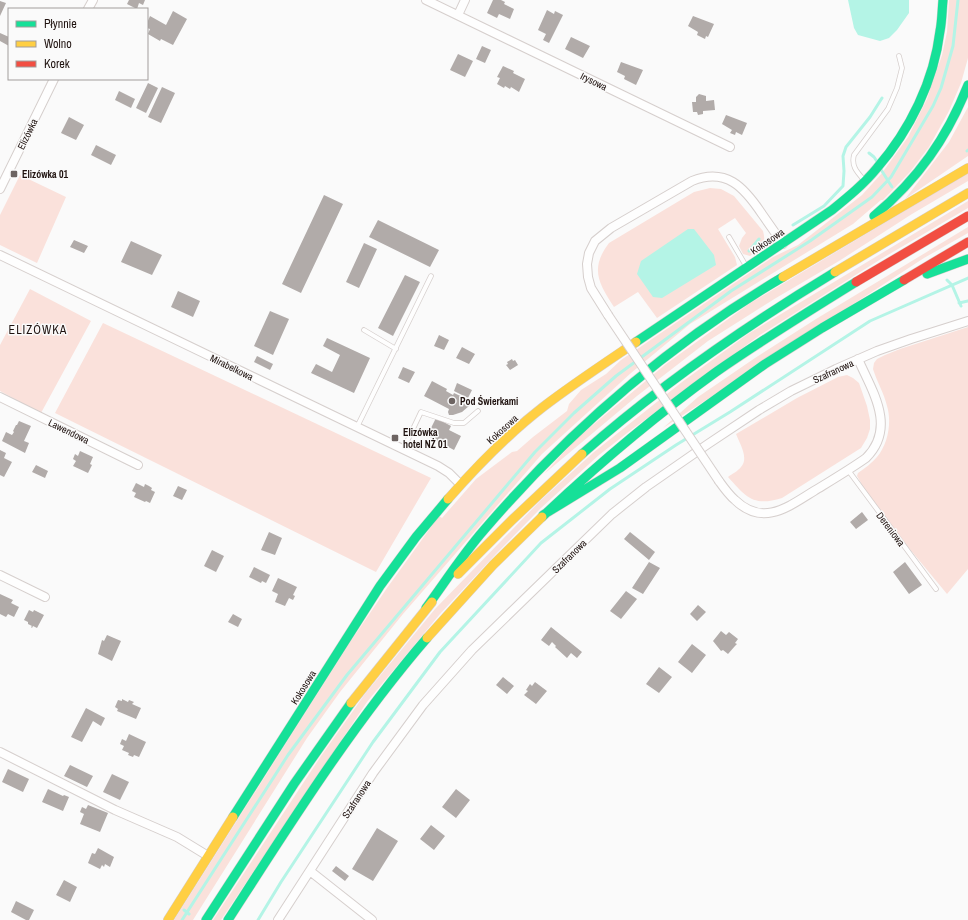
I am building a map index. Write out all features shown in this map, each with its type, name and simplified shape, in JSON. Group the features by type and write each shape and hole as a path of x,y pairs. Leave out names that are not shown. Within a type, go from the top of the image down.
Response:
{"main road":[{"name":"Kokosowa","path":"168,920 380,586 412,542 460,484 499,446 554,400 605,363 836,207 865,182 896,145 909,124 924,92 937,49 942,19 943,0"},
{"path":"846,241 863,224 885,207 928,160 951,124 968,85"},
{"path":"206,920 269,821 355,696 426,608 483,531 532,477 566,443 605,406 684,341 759,291 968,168"},
{"path":"426,608 537,495 594,444 670,382 767,314 968,193"},
{"path":"228,920 316,784 346,741 394,678 425,639 480,579 543,515 626,442 720,369 826,300 968,216"},
{"path":"543,515 620,468 765,364 885,290 968,242"},
{"path":"885,290 968,259"}],"street":[{"name":"Irysowa","path":"426,0 730,147"},
{"path":"458,15 465,0"},
{"name":"Elizówka","path":"0,189 54,80"},
{"path":"783,244 748,194 735,182 721,177 704,177 692,180 611,228 595,241 589,253 587,264 588,277 591,288 608,315 719,481 734,500 752,511 767,514 784,510 847,470 870,453 877,444 881,427 881,417 878,406 858,359"},
{"name":"Mirabelkowa","path":"0,255 444,470 460,484"},
{"name":"Szafranowa","path":"278,920 384,757 423,705 472,650 602,524 646,487 760,410 810,381 858,359 911,339 968,321"},
{"name":"Lawendowa","path":"0,397 138,465"},
{"path":"0,575 45,597"},
{"path":"0,752 115,810 177,837 208,856"},
{"path":"310,871 372,920"}],"lane":[{"path":"865,182 855,170 853,162 854,155 888,109 897,88 902,68 899,56"},
{"path":"729,237 747,268"},
{"path":"357,427 431,276"},
{"path":"364,330 396,349"},
{"path":"403,450 421,412 454,423 464,423 478,411"},
{"name":"Dereniowa","path":"847,470 936,589"}],"shaded area":[{"path":"848,0 909,0 909,13 897,30 889,38 880,41 858,35 854,28"},
{"path":"949,0 968,0 968,58 961,83 949,111 929,147 910,172 883,200 881,200 853,224 690,324 631,373 542,454 403,614 340,692 307,738 193,920 174,920 351,641 439,516 442,518 476,479 512,452 517,451 567,411 569,404 581,390 606,374 621,360 773,257 798,245 862,195 882,173 908,137 927,99 942,55 947,32"},
{"path":"968,107 968,156 905,199 949,142"},
{"path":"968,173 968,181 912,214 839,261 776,298 708,341 637,396 544,474 575,440 666,364 749,304"},
{"path":"20,175 66,197 37,263 0,245 0,215"},
{"path":"710,188 721,189 734,196 763,231 764,243 762,246 750,256 743,254 739,246 746,233 735,218 718,229 735,257 737,265 657,318 638,292 614,307 600,283 598,275 600,260 609,243 694,192"},
{"path":"968,201 968,208 881,259 760,335 599,455 541,508 440,614 367,702 221,920 213,920 321,756 365,694 435,609 540,501 594,452 682,382 748,334"},
{"path":"968,227 968,233 924,258 663,428 698,397 755,358 816,319"},
{"path":"688,229 694,229 714,255 716,265 662,298 653,297 637,274 641,261"},
{"path":"30,289 91,321 41,413 0,391 0,345"},
{"path":"103,323 431,478 376,572 55,413"},
{"path":"968,327 968,569 947,594 855,483 861,483 857,476 858,473 871,463 881,452 888,433 888,412 873,369 874,363 877,359 900,349"},
{"path":"847,375 859,383 870,420 870,429 861,448 782,498 772,501 757,501 745,495 728,477 740,468 744,459 743,451 736,434 797,398 838,377"}],"building":[{"path":"129,0 145,0 143,5 139,3 137,8 127,4"},
{"path":"493,0 501,0 505,2 504,4 514,9 510,19 499,14 497,18 487,13"},
{"path":"0,1 6,3 0,16"},
{"path":"547,10 554,14 555,11 563,15 549,43 543,40 546,34 538,30"},
{"path":"173,11 187,19 173,45 161,39 160,41 148,34 150,29 148,28 148,21 150,16 166,25"},
{"path":"693,16 714,24 708,37 706,36 705,39 697,35 698,32 688,26"},
{"path":"0,33 8,37 8,45 0,41"},
{"path":"571,37 590,46 583,58 565,49"},
{"path":"482,46 491,50 485,63 476,59"},
{"path":"458,54 473,61 465,77 450,70"},
{"path":"621,62 643,70 636,85 624,79 625,76 617,72"},
{"path":"503,66 514,71 513,73 525,79 519,92 511,87 510,89 505,86 504,88 497,84 500,78 497,77"},
{"path":"148,83 158,88 146,113 136,108"},
{"path":"162,87 175,93 161,123 148,117"},
{"path":"119,91 135,99 131,108 115,100"},
{"path":"699,94 706,96 706,101 714,100 715,110 703,111 703,114 698,115 697,112 693,112 692,102 696,102 696,97"},
{"path":"726,115 747,123 742,135 736,132 735,135 730,133 732,130 722,124"},
{"path":"69,117 84,125 76,140 61,133"},
{"path":"96,145 116,155 111,165 91,155"},
{"path":"324,195 343,204 301,293 282,284"},
{"path":"378,220 439,250 430,267 369,237"},
{"path":"74,240 88,246 84,253 70,247"},
{"path":"131,241 162,255 152,275 121,262"},
{"path":"364,243 377,249 359,288 346,282"},
{"path":"405,275 420,282 393,336 378,328"},
{"path":"178,291 200,301 193,317 171,307"},
{"path":"270,311 289,319 273,355 254,346"},
{"path":"439,335 449,340 444,350 434,346"},
{"path":"327,338 370,358 354,393 311,373 316,364 332,372 340,355 323,346"},
{"path":"462,347 475,354 469,364 456,358"},
{"path":"257,356 273,364 270,370 254,362"},
{"path":"512,359 513,361 515,360 518,365 510,370 506,365 508,364 507,362"},
{"path":"403,367 415,372 409,383 398,378"},
{"name":"Pod Świerkami","path":"432,381 447,389 446,391 453,395 454,393 469,400 471,402 469,406 462,412 449,415 449,409 424,396"},
{"path":"457,383 472,390 468,398 454,391"},
{"path":"436,418 451,426 449,430 461,436 454,450 428,436"},
{"path":"19,421 31,426 24,441 29,443 25,453 2,441 6,432 12,435"},
{"path":"0,450 6,453 4,458 12,462 4,477 0,475"},
{"path":"80,451 93,457 90,464 92,465 88,473 73,466 76,461 73,459 75,454 78,456"},
{"path":"36,465 48,471 45,478 32,472"},
{"path":"136,483 144,487 145,484 152,488 151,490 155,492 150,503 134,497 136,493 132,491"},
{"path":"178,486 187,490 182,500 173,496"},
{"path":"862,512 868,520 856,529 850,522"},
{"path":"269,532 282,538 275,555 261,550"},
{"path":"630,532 655,552 649,560 624,539"},
{"path":"212,550 224,556 216,572 204,566"},
{"path":"649,562 660,568 643,594 632,588"},
{"path":"905,562 922,585 909,594 893,572"},
{"path":"254,567 270,575 266,583 262,581 261,583 249,577"},
{"path":"278,578 297,587 293,595 295,596 293,600 289,598 285,606 275,602 278,594 272,591"},
{"path":"626,591 637,599 621,619 610,611"},
{"path":"0,594 13,600 11,603 19,607 14,617 8,614 6,617 0,614"},
{"path":"698,605 706,612 697,621 690,614"},
{"path":"29,610 33,612 34,610 44,615 37,628 33,626 32,628 28,622 24,620"},
{"path":"233,614 242,619 238,627 228,622"},
{"path":"551,627 582,652 577,658 571,653 567,658 555,647 556,646 552,642 549,646 541,640"},
{"path":"721,631 726,635 729,632 738,639 735,643 737,644 728,654 723,650 721,651 713,641"},
{"path":"107,635 121,641 112,661 98,654 102,640 104,641"},
{"path":"692,644 706,655 692,673 678,662"},
{"path":"659,667 672,677 659,693 646,684"},
{"path":"503,677 514,686 507,694 496,685"},
{"path":"535,682 547,691 536,704 524,695 528,691 526,690 530,684 532,686"},
{"path":"122,699 128,702 129,700 134,702 132,704 141,708 136,719 117,711 118,709 115,707 118,700 122,701"},
{"path":"86,708 105,718 101,726 93,721 82,742 71,737"},
{"path":"129,734 146,742 139,757 128,755 129,753 122,750 124,746 120,744 122,739 126,741"},
{"path":"70,765 93,776 87,787 64,776"},
{"path":"8,769 29,779 23,792 2,782"},
{"path":"112,774 129,782 120,800 103,792"},
{"path":"48,789 63,796 69,797 63,811 42,802"},
{"path":"456,789 470,800 456,818 442,807"},
{"path":"88,805 108,813 100,832 80,824 84,814 80,812 82,807 86,809"},
{"path":"431,825 445,836 434,850 420,839"},
{"path":"377,828 398,841 373,881 352,869"},
{"path":"98,848 114,857 110,867 105,864 104,867 102,865 100,869 88,863 92,853 95,854"},
{"path":"336,866 349,876 345,881 332,871"},
{"path":"64,880 77,887 70,902 56,895"},
{"path":"16,901 34,910 29,920 26,920 11,912"}],"waterway":[{"path":"182,920 288,755 347,675 535,452 574,413 616,376 731,291 810,241 872,197 891,177 933,106 941,88 953,46 958,0"},
{"path":"793,225 824,206 843,186 843,156 846,147 870,117 882,98"},
{"path":"869,153 878,163"},
{"path":"880,168 892,187"},
{"path":"749,251 759,239"},
{"path":"258,920 281,882 373,742 440,652 541,543 610,489 870,321 968,278"},
{"path":"947,280 952,285 961,306"},
{"path":"959,303 968,301"},
{"path":"184,910 189,914"}],"traffic: fast":[{"path":"636,342 832,210 872,174 900,138 919,104 937,50 943,0"},
{"path":"874,216 890,202 918,172 930,156 951,123 968,85"},
{"path":"927,274 968,259"},
{"path":"582,454 642,404 704,357 835,272"},
{"path":"426,608 476,539 517,493 586,424 623,391 701,330 783,277"},
{"path":"543,515 620,468 765,364 822,328 904,280"},
{"path":"542,517 627,442 693,389 751,349 856,282"},
{"path":"233,817 380,586 416,537 448,499"},
{"path":"228,920 347,740 399,671 427,638"},
{"path":"206,920 294,784 351,703"}],"traffic: slow":[{"path":"783,277 968,168"},
{"path":"835,272 968,193"},
{"path":"448,499 470,474 530,417 566,390 636,342"},
{"path":"458,574 512,520 582,454"},
{"path":"427,638 493,565 542,517"},
{"path":"351,703 432,602"},
{"path":"168,920 233,817"}],"traffic: jam":[{"path":"856,282 968,216"},
{"path":"904,280 968,242"}],"place":[{"name":"Elizówka 01","path":"14,174"},
{"name":"Pod Świerkami","path":"452,401"},
{"name":"Elizówka hotel NŻ 01","path":"395,438"}],"district":[{"name":"ELIZÓWKA","path":"38,330"}]}
